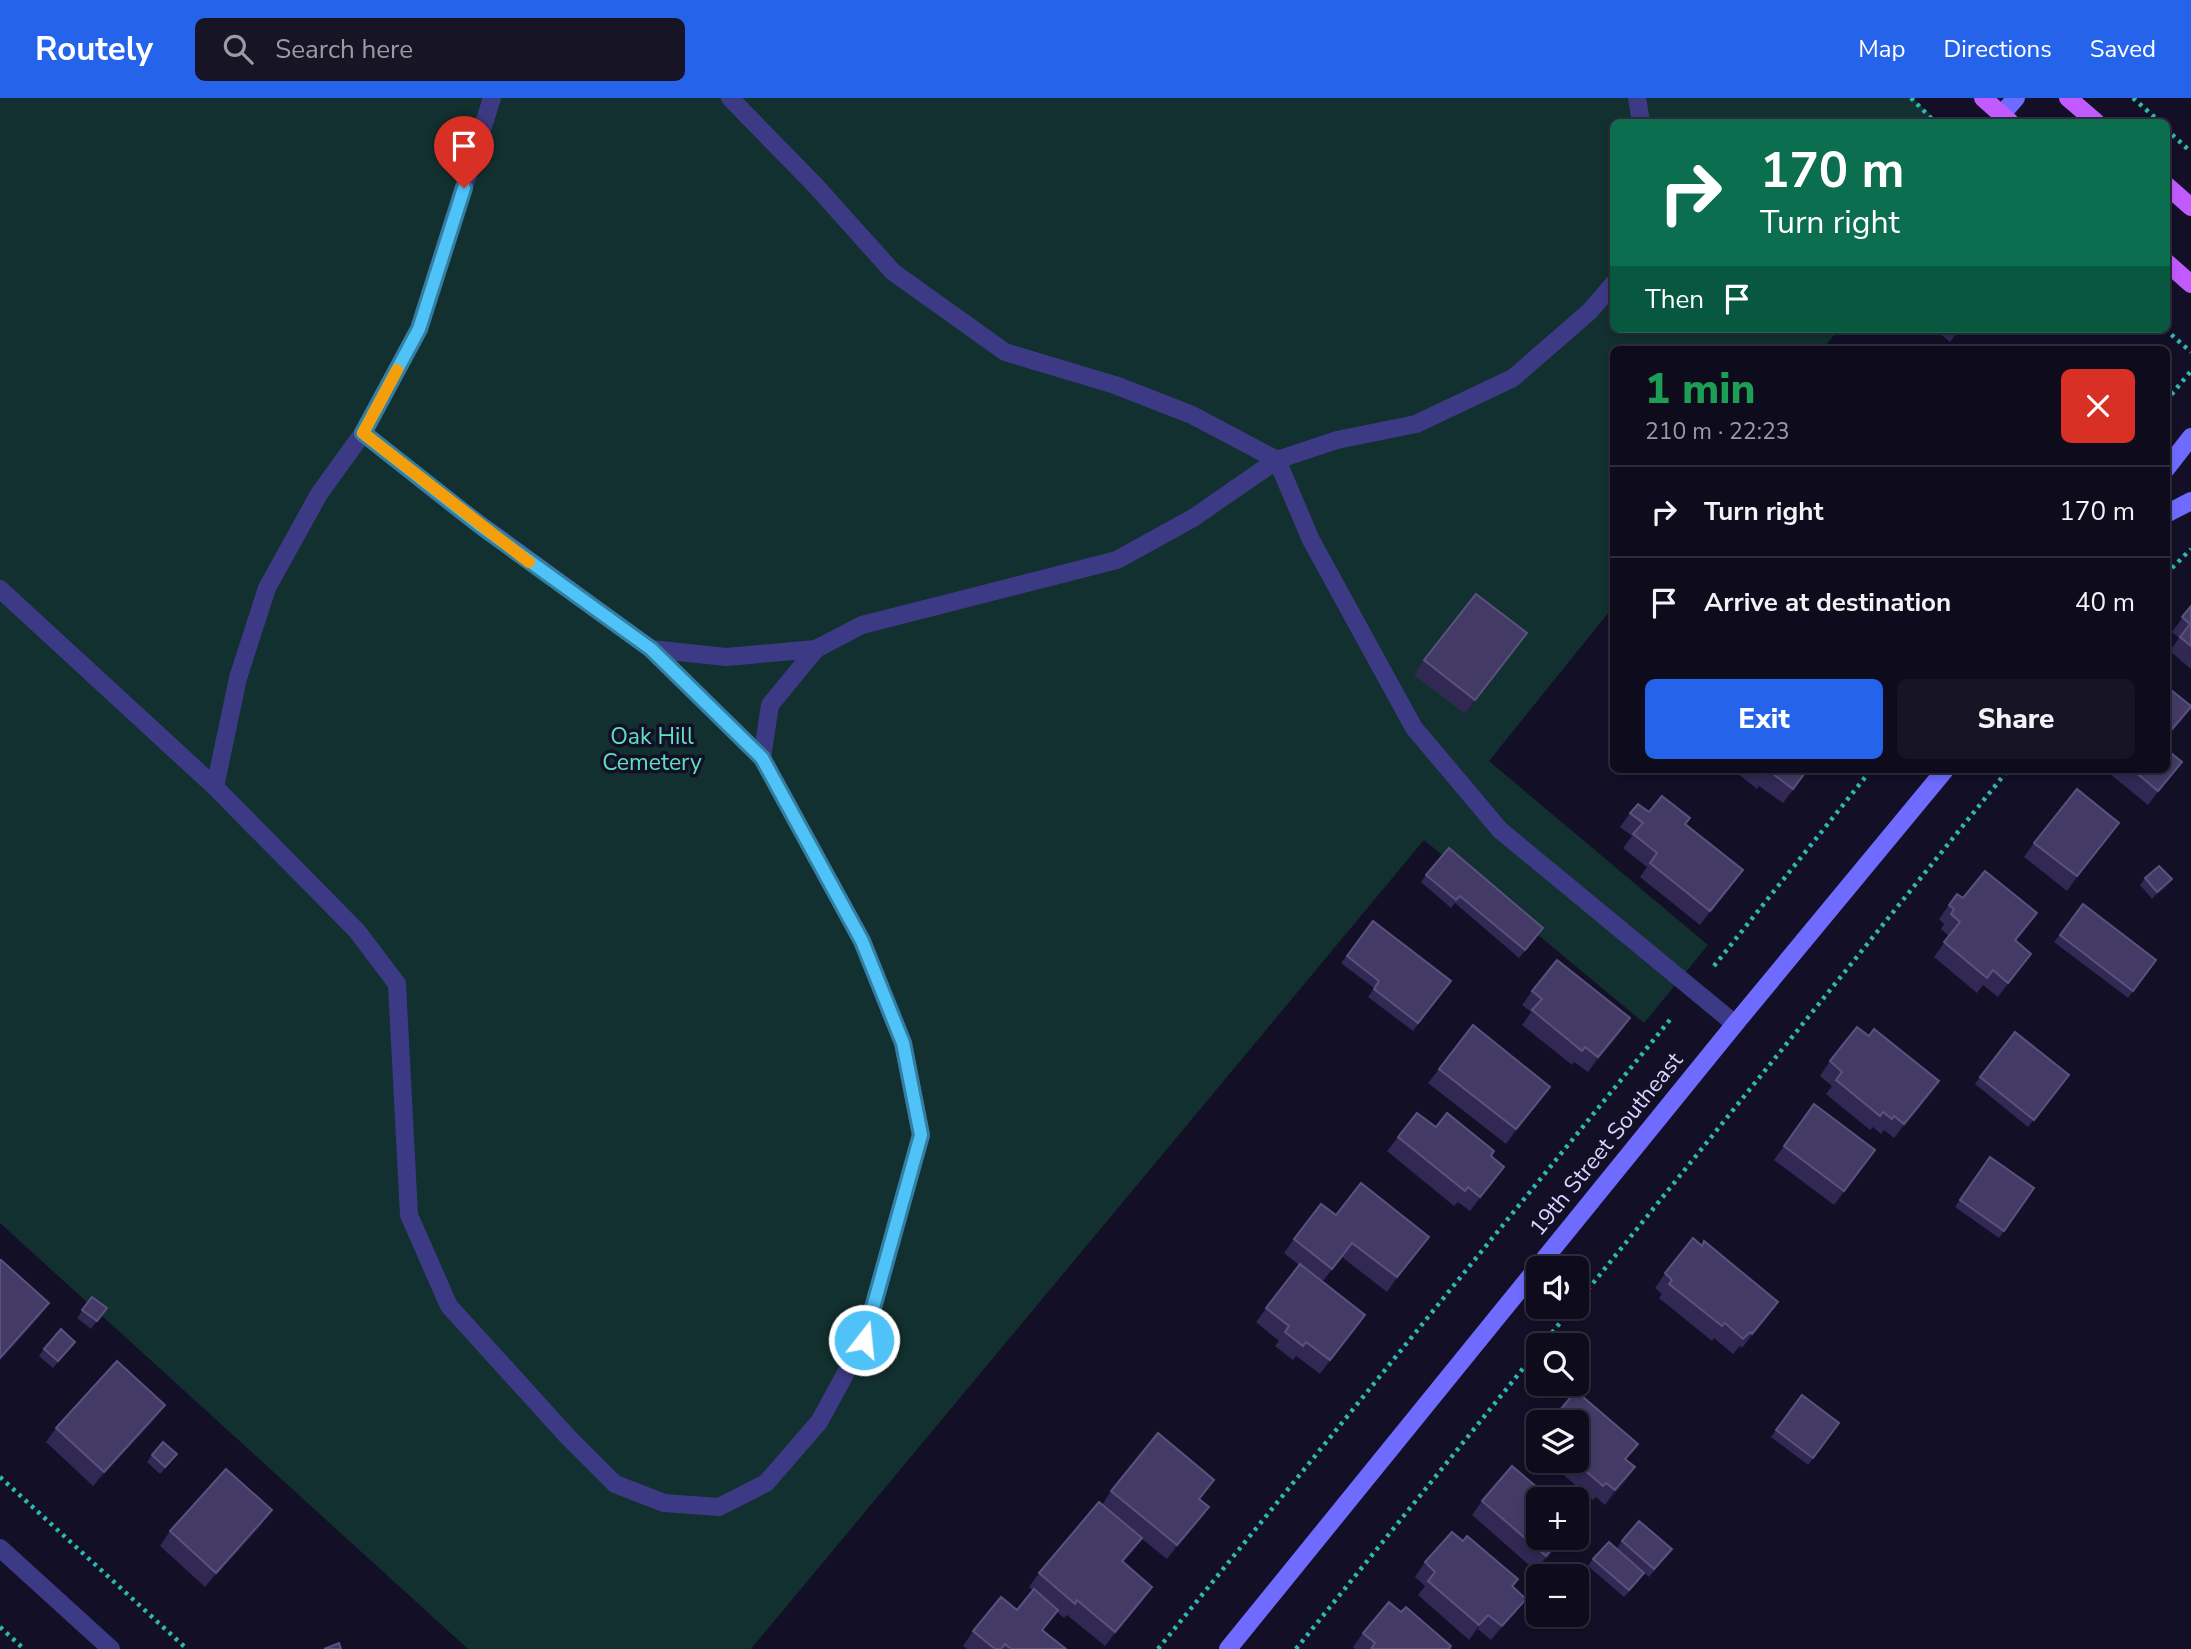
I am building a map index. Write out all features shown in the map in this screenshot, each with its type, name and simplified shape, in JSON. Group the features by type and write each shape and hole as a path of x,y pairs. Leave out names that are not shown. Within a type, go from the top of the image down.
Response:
{"main road":[{"path":"1983,98 2005,119 2016,98"},
{"path":"2068,98 2092,119"},
{"path":"2170,189 2191,207"},
{"path":"2170,266 2191,284"},
{"path":"2170,464 2191,438"},
{"path":"2170,512 2191,502"},
{"name":"19th Street Southeast","path":"1228,1649 1735,1024 1943,773"}],"street":[{"path":"215,787 238,678 267,588 319,494 363,433 419,329 492,98"},
{"path":"730,98 814,184 893,272 1005,352 1115,386 1192,415 1277,460 1311,540 1414,728 1500,830 1735,1024"},
{"path":"1637,98 1640,119"},
{"path":"651,649 726,657 816,649 862,625 1117,560 1193,518 1277,460 1337,440 1416,424 1513,378 1590,311 1610,288"},
{"path":"0,589 215,787 357,931 397,984 410,1215 449,1306 615,1485 664,1503 719,1507 766,1483 819,1422 864,1340 921,1135 903,1043 862,941 762,758 651,649 481,526 363,433"},
{"path":"762,758 770,705 816,649"},
{"path":"0,1548 111,1649"}],"path":[{"path":"1910,98 1932,119"},
{"path":"2133,98 2157,119"},
{"path":"2170,133 2191,152"},
{"path":"2170,333 2191,352"},
{"path":"2170,396 2191,371"},
{"path":"2170,570 2191,549"},
{"path":"1158,1649 1869,773"},
{"path":"1589,1288 2006,773"},
{"path":"1552,1333 1563,1319"},
{"path":"1296,1649 1526,1365"},
{"path":"0,1478 187,1649"},
{"path":"0,1627 24,1649"}],"green space":[{"name":"Oak Hill Cemetery","path":"0,98 1913,98 1935,119 1610,119 1610,333 1836,333 1825,346 1610,346 1610,611 1489,761 1708,945 1644,1023 1424,840 751,1649 468,1649 0,1223"}],"building":[{"path":"1476,594 1527,633 1475,700 1424,660"},
{"path":"2191,606 2191,646 2180,637 2190,624 2182,617"},
{"path":"2170,689 2191,707 2170,731"},
{"path":"2170,752 2182,762 2158,791 2137,773 2170,773"},
{"path":"1772,773 1805,773 1793,789"},
{"path":"2077,789 2119,823 2077,876 2034,843"},
{"path":"1662,796 1690,818 1685,824 1743,870 1710,911 1650,863 1657,853 1633,834 1643,823 1630,813 1638,804 1649,812"},
{"path":"1449,848 1543,928 1525,950 1460,896 1456,900 1426,875"},
{"path":"2159,866 2172,879 2157,892 2145,878"},
{"path":"1985,871 2037,913 2015,940 2031,954 2008,983 1993,970 1987,978 1944,942 1960,922 1951,914 1954,909 1949,905 1957,894 1963,898"},
{"path":"2083,904 2156,960 2133,991 2060,935"},
{"path":"1373,921 1451,981 1418,1023 1374,989 1379,981 1347,956"},
{"path":"1557,960 1630,1018 1598,1057 1585,1047 1582,1051 1532,1010 1542,999 1532,991"},
{"path":"1473,1025 1550,1087 1516,1129 1439,1069"},
{"path":"1857,1027 1869,1036 1874,1029 1939,1081 1904,1124 1883,1112 1880,1116 1836,1080 1842,1072 1830,1061"},
{"path":"2015,1032 2069,1075 2034,1120 1980,1077"},
{"path":"1814,1104 1875,1150 1844,1191 1784,1146"},
{"path":"1417,1113 1436,1127 1447,1113 1494,1151 1491,1156 1504,1167 1480,1197 1468,1187 1465,1191 1398,1137"},
{"path":"1990,1157 2034,1188 2004,1231 1960,1200"},
{"path":"1361,1183 1429,1237 1397,1277 1352,1243 1332,1269 1294,1239 1321,1204 1336,1215"},
{"path":"1693,1238 1702,1246 1704,1241 1778,1302 1752,1334 1750,1332 1743,1339 1725,1323 1722,1326 1669,1284 1672,1280 1665,1273"},
{"path":"0,1260 49,1303 0,1358"},
{"path":"1300,1264 1365,1315 1330,1360 1306,1342 1303,1346 1285,1332 1289,1326 1266,1308"},
{"path":"92,1297 107,1308 97,1321 82,1310"},
{"path":"61,1329 75,1342 58,1361 44,1349"},
{"path":"117,1361 165,1405 104,1472 56,1428"},
{"path":"1802,1395 1839,1423 1813,1458 1776,1430"},
{"path":"1572,1396 1582,1396 1638,1444 1625,1459 1635,1467 1615,1490 1606,1483 1603,1486 1588,1473 1589,1410 1560,1410"},
{"path":"1158,1433 1214,1480 1199,1499 1209,1507 1177,1545 1111,1491"},
{"path":"163,1442 177,1454 165,1467 152,1455"},
{"path":"1512,1466 1537,1487 1526,1487 1526,1539 1482,1501"},
{"path":"226,1469 272,1510 216,1573 170,1531"},
{"path":"1099,1502 1142,1538 1122,1561 1152,1587 1115,1632 1077,1600 1075,1604 1039,1573"},
{"path":"1639,1521 1672,1549 1654,1569 1622,1541"},
{"path":"1452,1532 1463,1541 1467,1536 1518,1579 1512,1586 1526,1599 1502,1626 1488,1615 1479,1625 1428,1581 1435,1572 1425,1562"},
{"path":"1609,1542 1644,1573 1629,1590 1593,1559"},
{"path":"1539,1550 1551,1550 1546,1556"},
{"path":"1034,1589 1058,1610 1042,1630 1066,1649 1011,1649 1005,1644 1001,1649 995,1649 973,1631 1001,1597 1017,1610"},
{"path":"1389,1602 1401,1612 1406,1607 1451,1646 1450,1649 1371,1649 1375,1643 1363,1633"},
{"path":"339,1643 341,1649 324,1649"}],"slow traffic":[{"path":"397,370 363,433 529,562"}],"route":[{"path":"464,188 419,329 363,433 481,526 651,649 762,758 862,941 903,1043 921,1135 864,1340"}]}
